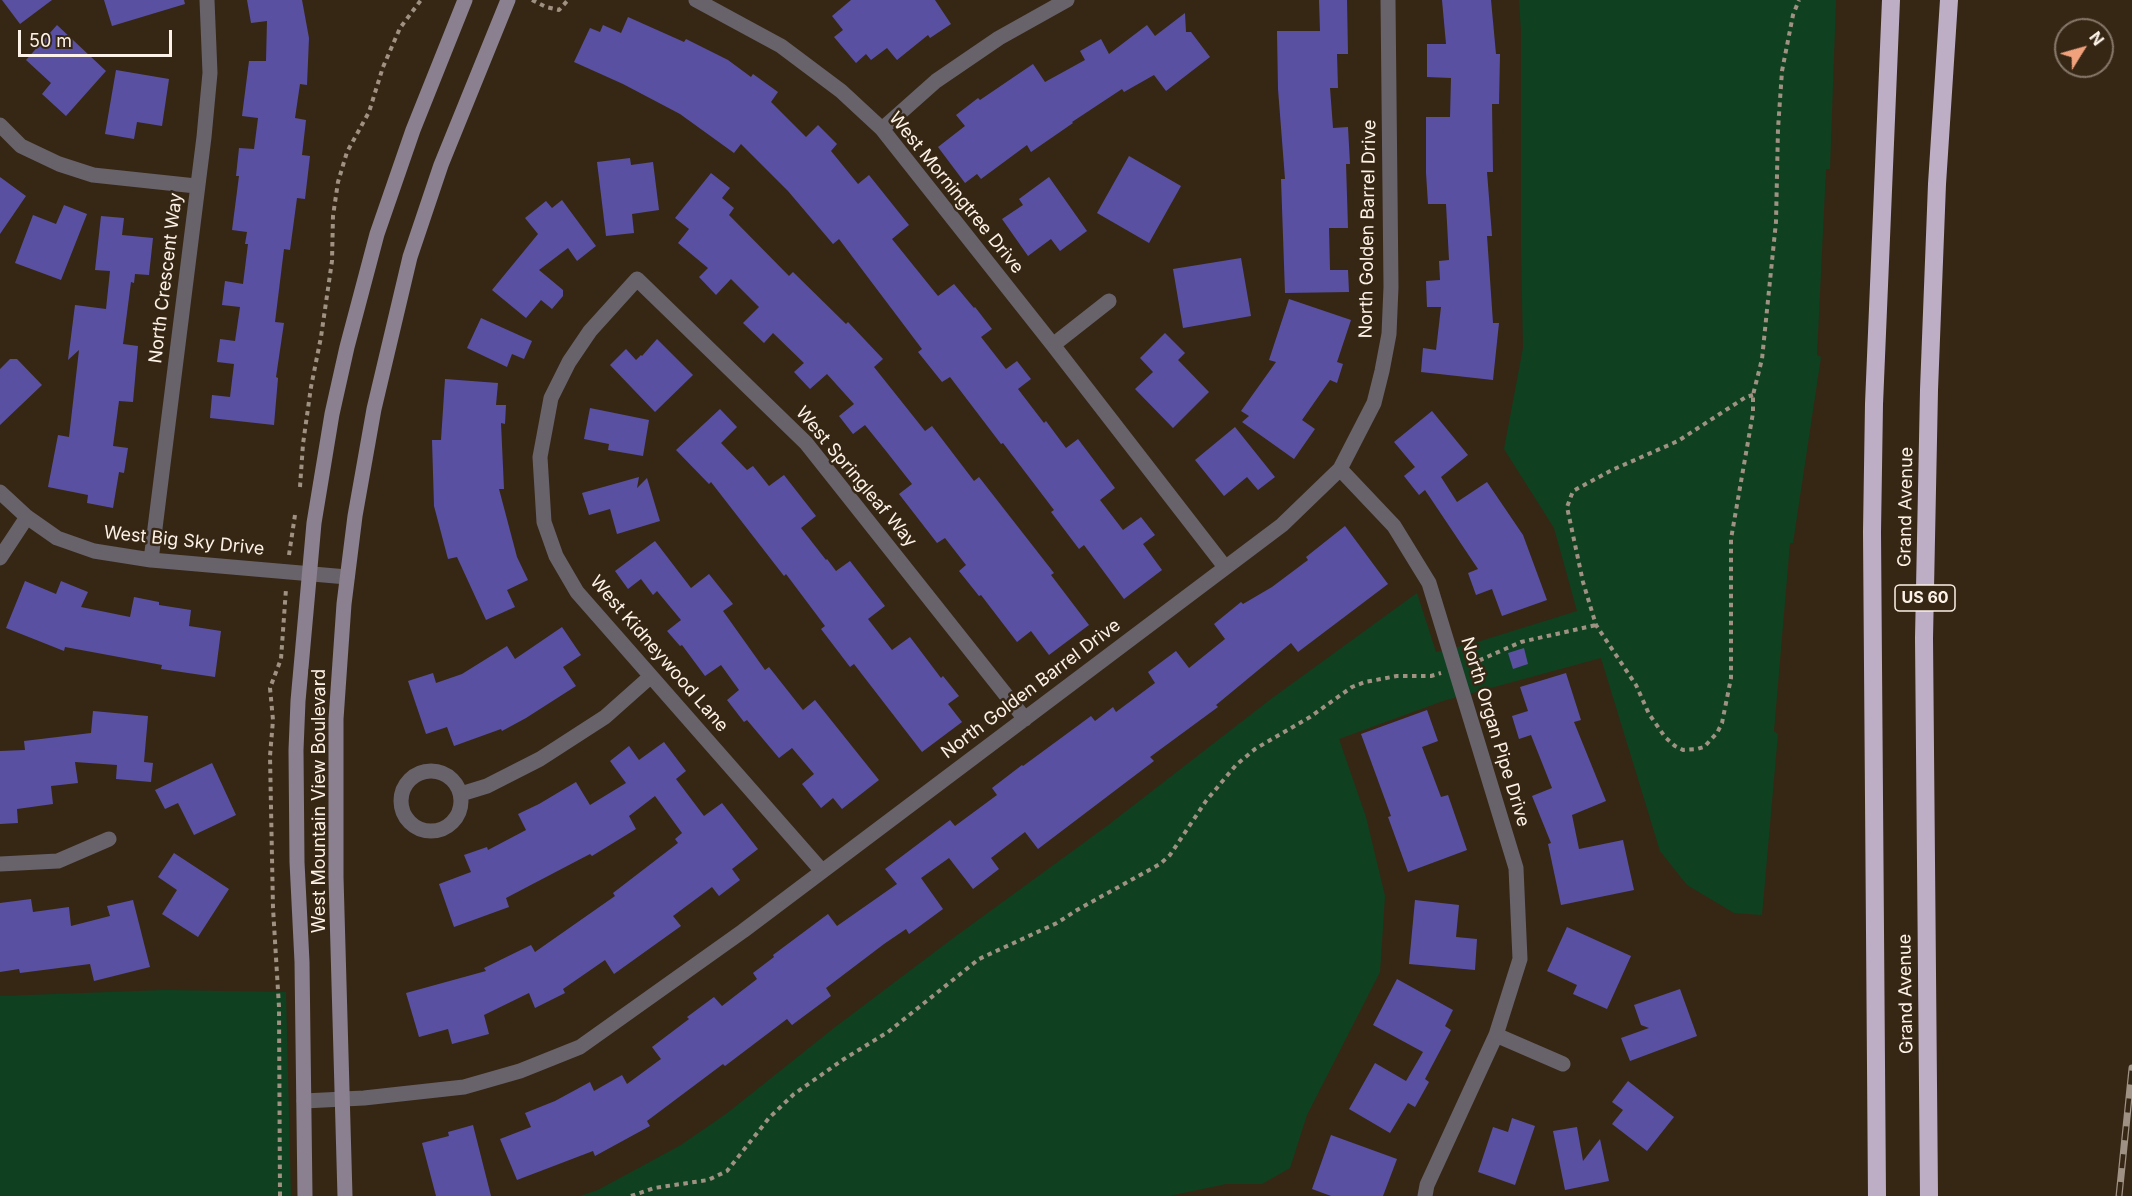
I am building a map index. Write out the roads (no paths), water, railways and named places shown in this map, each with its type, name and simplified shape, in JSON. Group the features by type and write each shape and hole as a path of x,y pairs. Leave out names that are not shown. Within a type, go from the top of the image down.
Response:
{"highway":[{"name":"Grand Avenue","path":"1877,1196 1872,532 1874,404 1891,0"},
{"name":"Grand Avenue","path":"1929,1196 1924,626 1929,390 1937,184 1949,0"}],"street":[{"name":"North Crescent Way","path":"151,560 204,136 210,73 207,0"},
{"name":"West Mountain View Boulevard","path":"305,1196 296,750 298,700 314,523 332,414 377,234 400,166 465,0"},
{"name":"West Mountain View Boulevard","path":"345,1196 336,878 336,719 346,577 374,409 410,257 441,165 508,0"},
{"name":"West Morningtree Drive","path":"696,0 781,46 841,92 882,129 1225,567"},
{"path":"882,129 936,81 999,38 1067,0"},
{"name":"North Golden Barrel Drive","path":"304,1101 464,1087 520,1071 580,1047 822,871 1282,525 1340,469 1374,403 1389,334 1391,287 1388,0"},
{"path":"0,125 21,146 59,164 93,176 196,186"},
{"name":"West Kidneywood Lane","path":"636,279 590,331 569,362 551,398 540,457 544,522 556,556 577,592 822,871"},
{"name":"West Springleaf Way","path":"636,279 806,443 1025,718"},
{"path":"1053,345 1109,301"},
{"name":"North Organ Pipe Drive","path":"1340,469 1394,526 1429,583 1516,868 1520,959 1496,1035 1453,1126 1427,1185 1425,1196"},
{"name":"West Big Sky Drive","path":"0,492 27,517 57,538 94,551 151,560 346,577"},
{"path":"0,558 27,517"},
{"path":"461,794 487,786 540,759 605,717 651,677"},
{"path":"422,772 441,772 450,777 461,794 459,813 453,822 446,828 436,831 426,831 409,821 401,803 406,784 422,772"},
{"path":"0,864 58,861 109,838"},
{"path":"1496,1035 1563,1064"}],"railway":[{"path":"2119,1196 2132,1068"}]}
